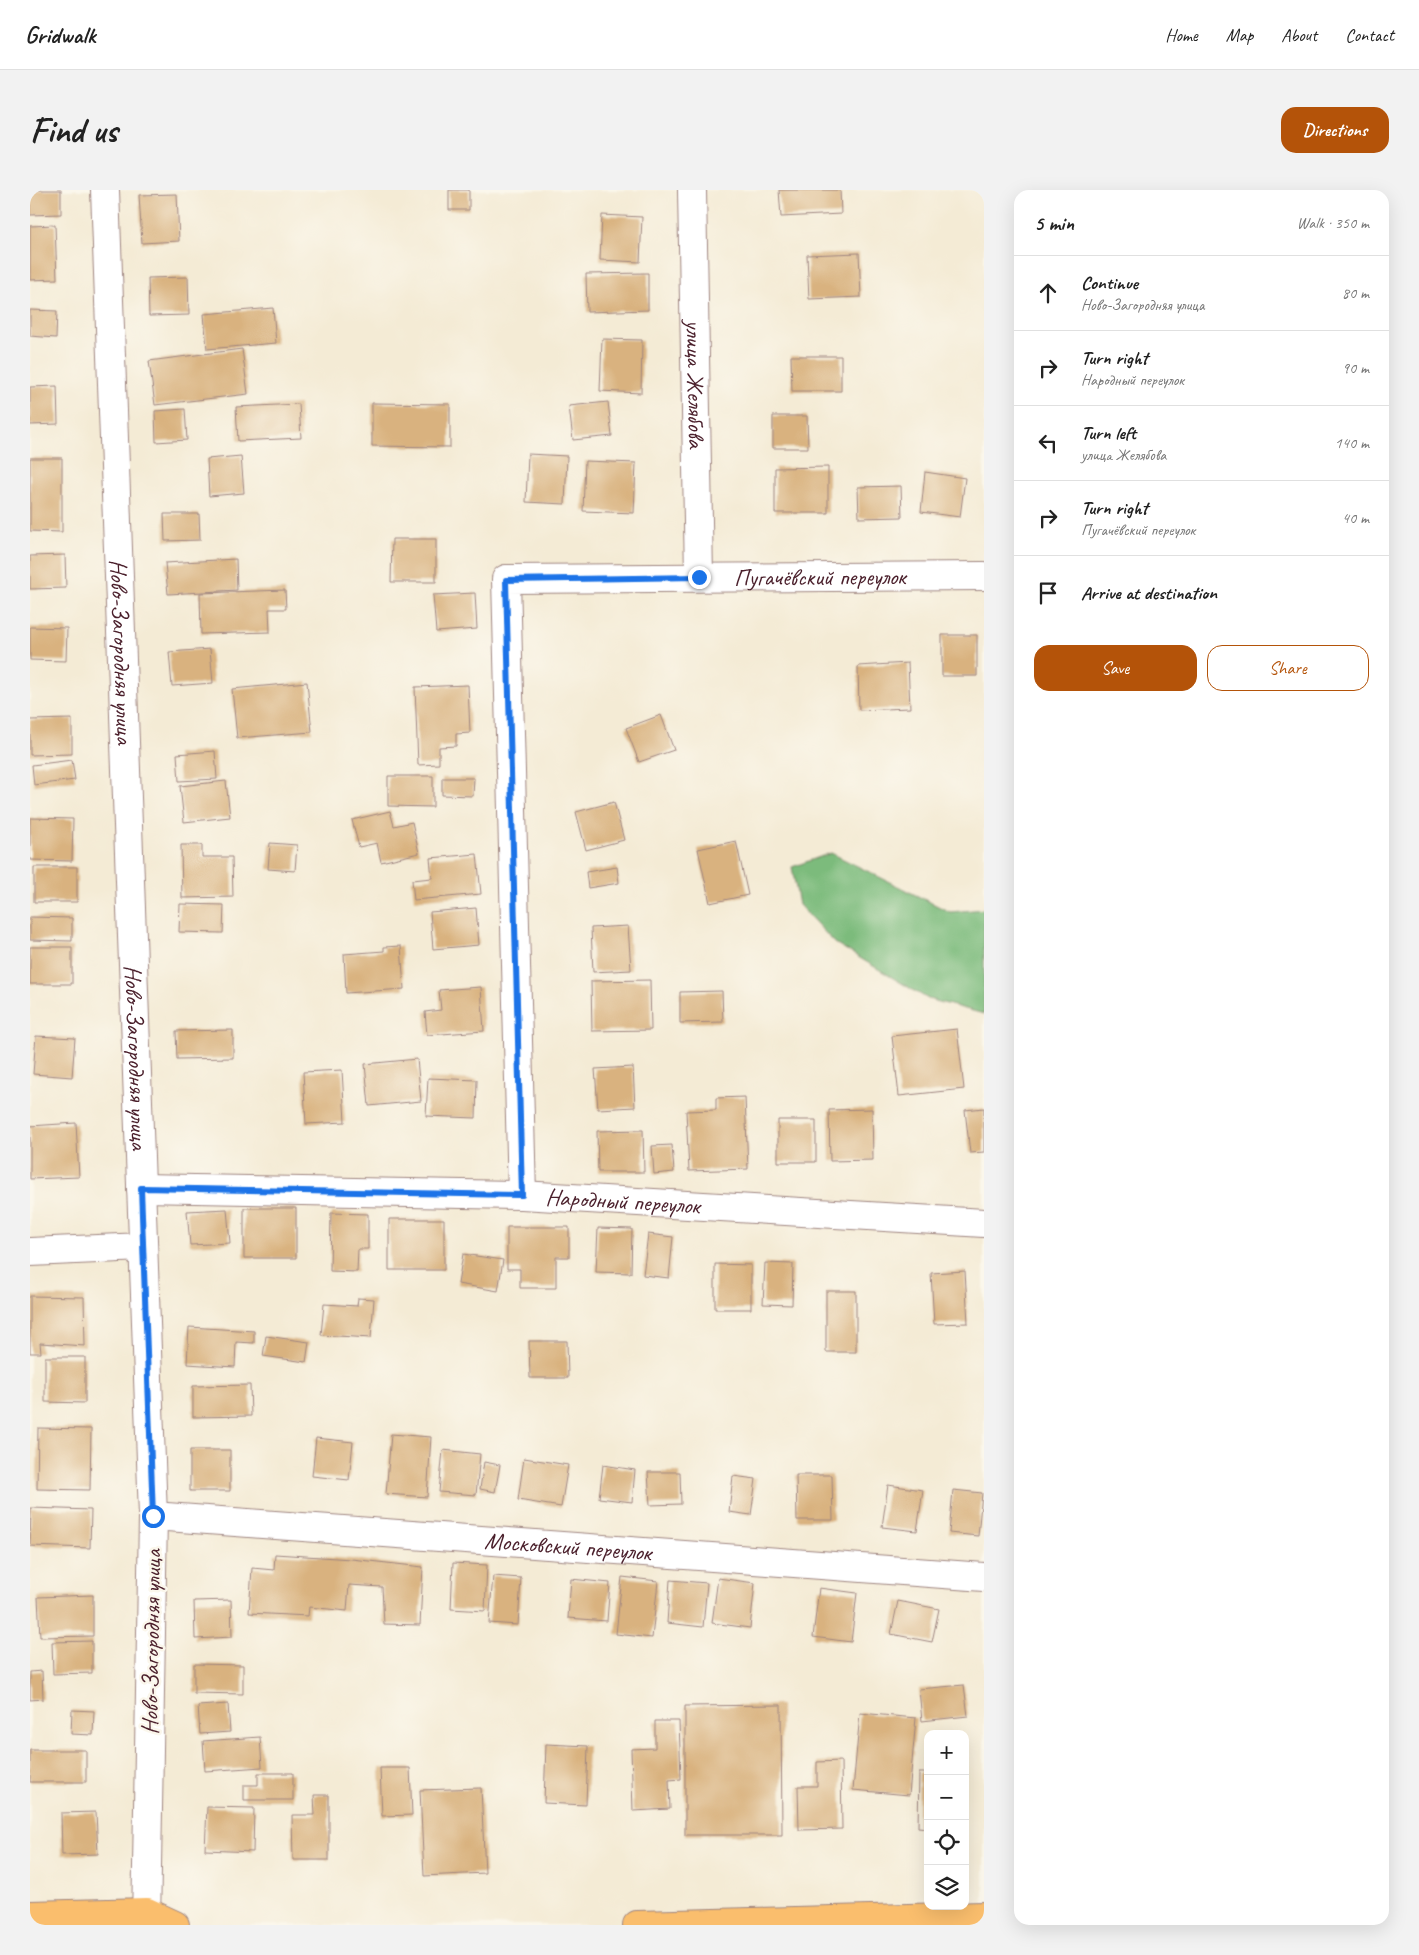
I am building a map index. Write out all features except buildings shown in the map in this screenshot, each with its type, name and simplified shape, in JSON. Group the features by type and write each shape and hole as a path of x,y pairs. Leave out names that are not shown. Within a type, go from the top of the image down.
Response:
{"main road":[{"path":"30,1915 146,1918 175,1925"},
{"path":"637,1925 984,1916"}],"street":[{"name":"Ново-Загородняя улица","path":"105,190 153,1516 146,1918"},
{"name":"улица Желябова","path":"692,190 699,577"},
{"name":"Пугачёвский переулок","path":"522,1195 506,580 984,576"},
{"name":"Народный переулок","path":"141,1188 522,1195 984,1223"},
{"path":"30,1252 143,1247"},
{"name":"Московский переулок","path":"153,1516 984,1577"}],"green space":[{"path":"831,853 950,912 984,909 984,1014 928,999 835,943 799,905 792,867"}],"route":[{"path":"153,1516 141,1188 522,1195 506,580 699,577"}]}
